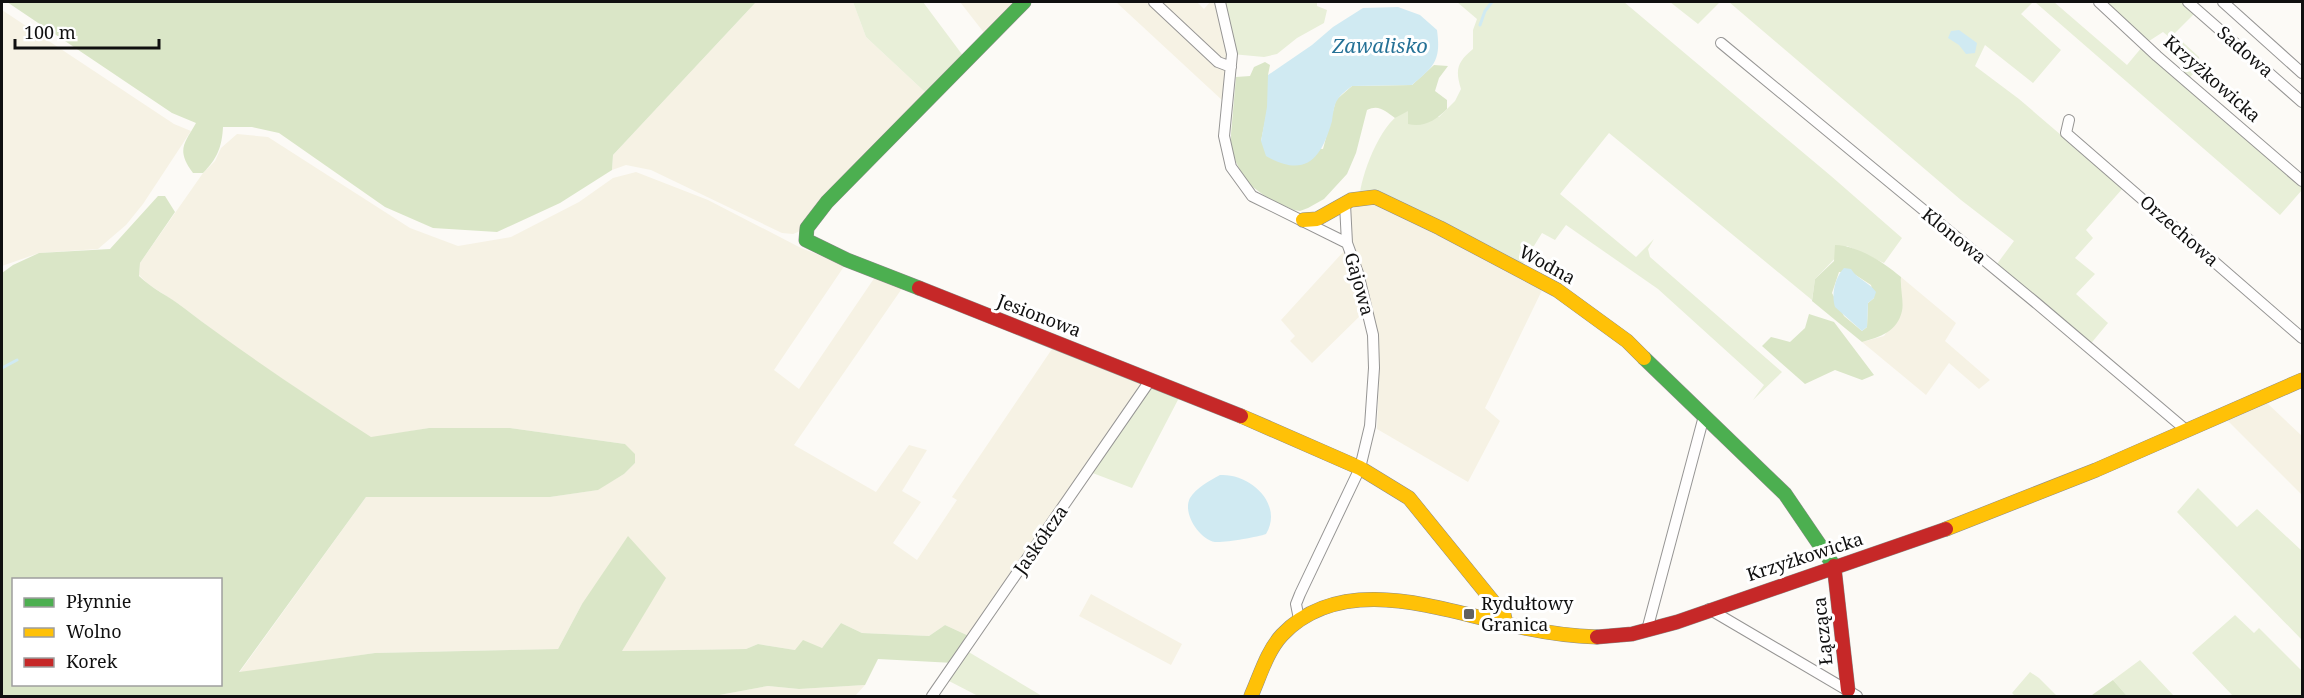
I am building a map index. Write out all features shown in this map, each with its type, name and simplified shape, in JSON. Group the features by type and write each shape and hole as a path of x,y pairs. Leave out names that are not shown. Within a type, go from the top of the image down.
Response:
{"street":[{"name":"Jesionowa","path":"1024,2 827,202 807,228 806,240 848,260 1298,440 1360,468 1409,498 1504,615 1506,624"},
{"path":"1154,2 1218,62 1231,67"},
{"name":"Gajowa","path":"1220,2 1233,54 1224,136 1231,166 1252,196 1347,243 1358,273 1373,335 1374,368 1370,426 1360,468 1300,594 1296,604 1299,619"},
{"name":"Krzyżkowicka","path":"2099,2 2157,56 2302,181"},
{"name":"Sadowa","path":"2188,2 2302,102"},
{"path":"2223,2 2302,73"},
{"name":"Klonowa","path":"1721,43 2036,302 2186,430"},
{"name":"Orzechowa","path":"2069,120 2066,134 2302,338"},
{"name":"Wodna","path":"1303,220 1317,219 1362,197 1374,197 1440,228 1557,290 1627,341 1785,494 1834,566"},
{"path":"1345,204 1347,243"},
{"name":"Krzyżkowicka","path":"1299,619 1318,609 1341,602 1372,599 1431,607 1506,624 1589,637 1608,638 1647,630 1954,526 2025,499 2302,380"},
{"name":"Jaskółcza","path":"932,696 1150,381"},
{"path":"1647,630 1704,416"},
{"name":"Łącząca","path":"1834,566 1853,693"},
{"path":"1709,609 1853,693"},
{"path":"1251,696 1280,637 1299,619"}],"shaded area":[{"path":"756,2 853,2 866,37 926,93 798,232 793,234 782,233 651,170 626,165 612,170 613,155"},
{"path":"960,2 1016,2 985,34"},
{"path":"1116,2 1197,2 1204,9 1210,2 1220,2 1232,54 1223,101"},
{"path":"2,10 174,124 191,131 143,204 126,225 98,249 39,253 2,266"},
{"path":"237,134 268,137 410,228 458,246 511,237 579,202 613,178 636,172 708,200 801,248 845,265 774,370 799,389 875,277 903,287 794,445 876,492 909,445 927,450 902,491 921,502 893,543 917,560 957,500 952,497 1054,346 1146,381 971,637 945,625 929,636 862,633 841,623 822,648 795,650 758,644 746,649 622,651 582,604 558,649 375,653 239,673 366,497 550,497 597,490 624,474 635,463 625,444 510,428 429,428 371,438 239,350 148,284 139,275 140,263 203,173 215,161 221,148"},
{"path":"1362,202 1378,205 1545,284 1485,408 1500,421 1468,482 1377,429 1379,378 1376,327 1350,233 1351,210"},
{"path":"1344,251 1365,311 1312,363 1290,341 1295,336 1281,320"},
{"path":"1901,277 1956,323 1945,341 1990,380 1979,389 1949,363 1926,395 1862,342 1884,336 1902,310"},
{"path":"2267,403 2302,436 2302,495 2227,420"},
{"path":"1091,594 1182,644 1171,665 1079,616"},
{"path":"865,685 855,696 714,696 768,686 799,689"}],"green space":[{"path":"7,2 756,2 613,155 612,170 560,203 497,232 433,228 385,207 279,133 252,127 223,127 220,147 212,163 203,173 193,173 183,153 185,142 196,123 172,113"},
{"path":"853,2 923,2 964,57 926,93 866,37"},
{"path":"1220,2 1317,2 1317,6 1327,10 1324,23 1297,38 1277,54 1264,57 1232,54"},
{"path":"1457,2 1624,2 1902,238 1884,263 1847,246 1815,279 1812,300 1609,133 1560,194 1636,257 1654,239 1648,249 1650,257 1782,372 1753,400 1764,385 1658,289 1566,225 1555,240 1542,233 1519,270 1360,193 1365,171 1376,146 1382,134 1398,115 1407,111 1419,111 1439,117 1455,101 1461,89 1458,77 1459,67 1473,49 1473,30 1477,19"},
{"path":"1670,2 1720,2 1698,24"},
{"path":"1729,2 2033,2 2021,14 2061,50 2033,83 1985,45 1975,66 2019,99 2123,188 2086,230 2093,238 2075,258 2095,274 2076,294 2108,323 2088,347 1994,268 2014,241 1961,200"},
{"path":"2035,2 2054,2 2127,65 2142,47 2176,76 2193,57 2163,32 2146,43 2099,2 2184,2 2196,12 2174,34 2199,57 2200,67 2185,82 2302,185 2302,190 2280,215"},
{"path":"1265,62 1270,65 1268,107 1261,141 1323,149 1336,100 1352,86 1412,85 1434,65 1448,66 1439,78 1435,91 1447,100 1447,109 1434,120 1419,125 1408,124 1408,111 1395,118 1378,108 1367,110 1356,153 1347,174 1324,199 1300,211 1294,210 1269,199 1250,185 1243,176 1231,148 1236,77 1250,76 1254,67"},
{"path":"158,196 165,196 175,212 140,263 139,276 253,358 371,437 429,428 510,428 625,444 635,454 635,463 624,474 598,490 550,497 366,497 239,672 375,653 558,649 582,604 628,536 666,578 622,651 746,649 758,644 795,650 803,640 822,648 841,623 862,633 929,636 945,625 971,637 954,663 878,659 865,685 799,689 768,686 714,696 2,696 2,273 13,265 39,253 110,249"},
{"path":"1835,245 1853,248 1870,256 1901,277 1902,311 1892,329 1881,336 1862,342 1812,301 1815,279 1834,261","holes":["1839,272 1854,274 1871,285 1874,298 1868,303 1867,327 1862,331 1844,316 1832,293"]},
{"path":"1809,314 1834,322 1874,375 1862,380 1835,370 1805,384 1762,346 1771,337 1790,342 1805,328"},
{"path":"1153,384 1181,394 1132,488 1090,472"},
{"path":"2198,488 2237,527 2257,509 2302,551 2302,640 2177,512"},
{"path":"2235,615 2254,633 2259,628 2302,671 2302,696 2233,696 2192,653"},
{"path":"967,651 1042,696 978,696 949,681"},
{"path":"2140,660 2174,696 2127,696 2113,680"},
{"path":"2030,672 2057,696 2015,696 2012,693"},
{"path":"2113,680 2127,696 2092,695"}],"water":[{"name":"Zawalisko","path":"1398,7 1420,15 1437,30 1437,56 1426,73 1412,85 1352,86 1337,101 1328,135 1317,155 1310,161 1301,165 1291,165 1266,156 1261,141 1267,107 1268,75 1363,8"},
{"path":"1959,30 1977,43 1975,53 1966,54 1959,45 1948,38 1951,31"},
{"path":"1844,268 1851,269 1876,292 1874,298 1868,303 1867,327 1862,331 1835,307 1833,297 1835,286"},
{"path":"1220,475 1242,479 1261,493 1271,512 1266,534 1241,540 1215,542 1198,531 1188,511 1190,498 1199,488"}],"waterway":[{"path":"1480,25 1485,11 1492,2"},
{"path":"2,368 17,360"}],"traffic: fast":[{"path":"919,288 847,260 806,240 807,228 827,202 1024,2"},
{"path":"1644,358 1785,494 1834,566"}],"traffic: slow":[{"path":"1303,220 1317,219 1351,200 1375,197 1440,228 1557,290 1627,341 1644,358"},
{"path":"1946,529 2096,470 2302,380"},
{"path":"1241,416 1360,468 1409,498 1504,615 1506,624"},
{"path":"1251,696 1268,656 1282,635 1306,616 1332,605 1360,600 1390,600 1420,604 1518,627 1597,637"}],"traffic: jam":[{"path":"919,288 1241,416"},
{"path":"1597,637 1632,634 1677,622 1946,529"},
{"path":"1834,566 1848,690"}],"place":[{"name":"Rydułtowy Granica","path":"1469,614"}]}
